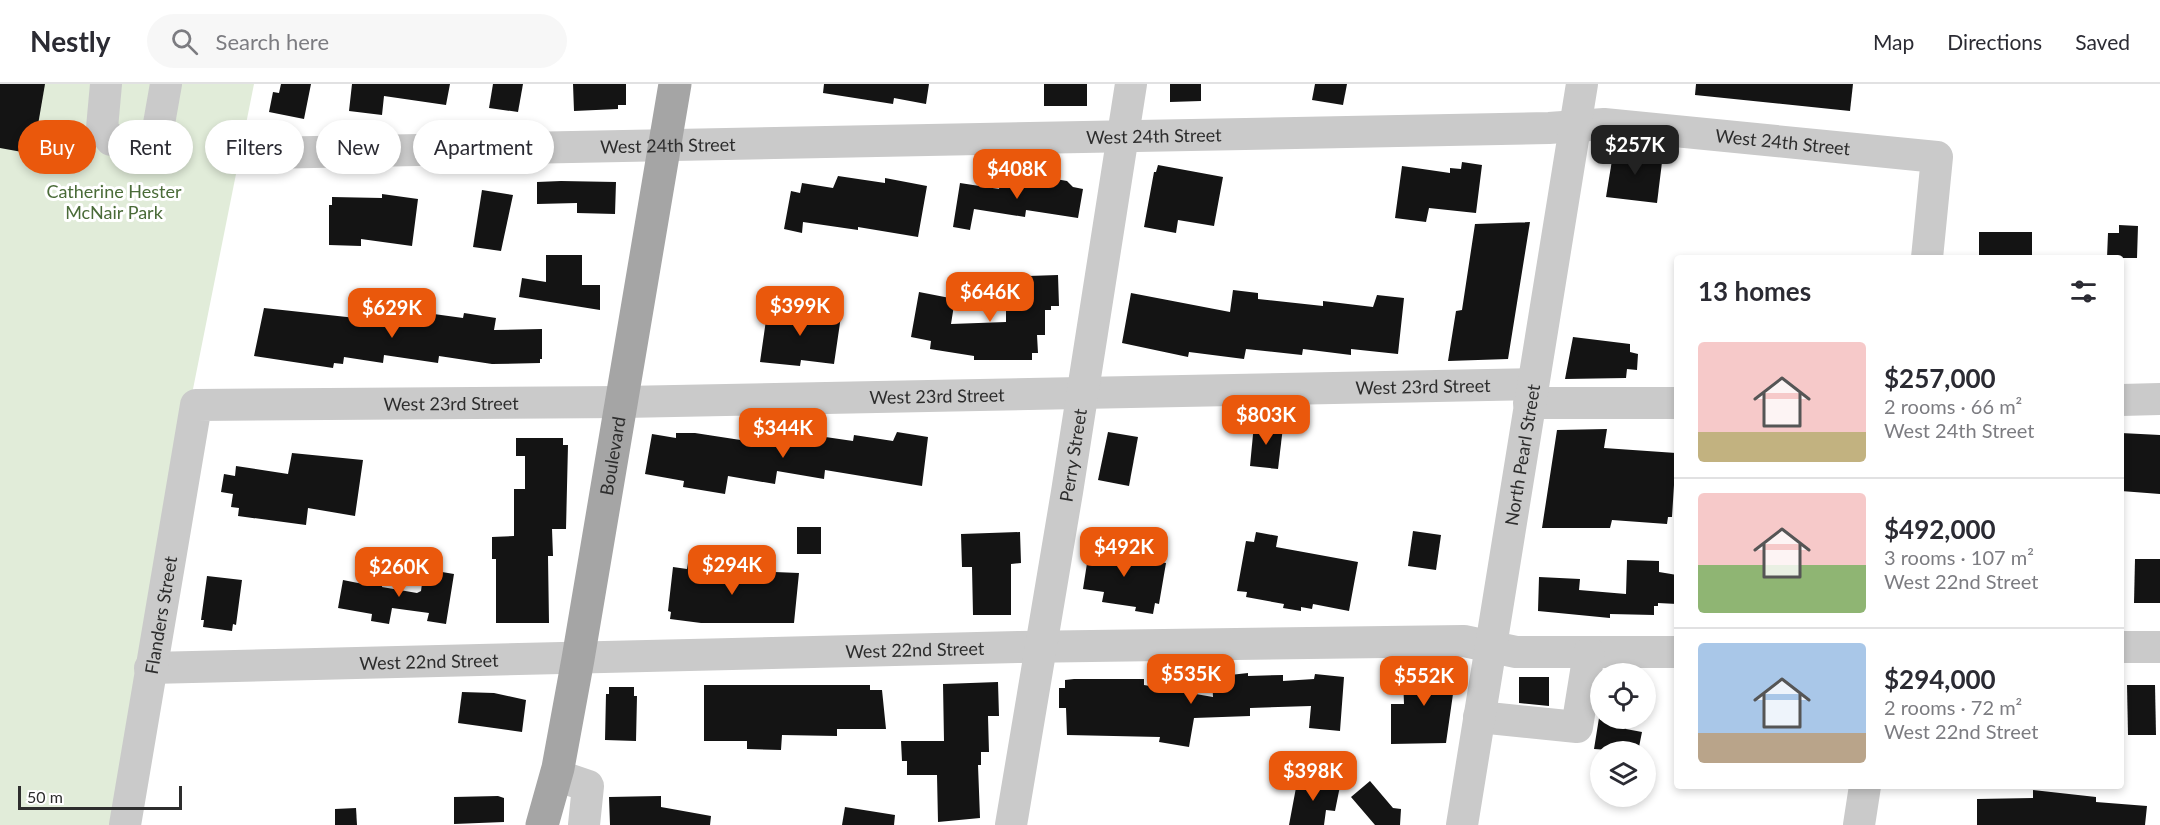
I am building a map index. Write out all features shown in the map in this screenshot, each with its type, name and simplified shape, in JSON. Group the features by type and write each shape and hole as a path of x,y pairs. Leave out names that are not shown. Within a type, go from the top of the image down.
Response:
{"main road":[{"name":"Boulevard","path":"547,824 623,402 675,84"}],"street":[{"path":"106,84 101,120 106,135 111,140 140,144 157,135 166,84"},
{"name":"Perry Street","path":"1011,825 1083,393 1131,84"},
{"name":"North Pearl Street","path":"1462,825 1582,84"},
{"name":"West 24th Street","path":"304,152 1122,137 1575,127 1604,124 1937,157 1927,255"},
{"name":"West 23rd Street","path":"196,405 623,402 1083,393 1531,393 1674,403"},
{"path":"2124,400 2160,399"},
{"name":"Flanders Street","path":"125,825 196,405"},
{"name":"West 22nd Street","path":"150,668 1041,647 1464,641 1516,652 1674,652"},
{"path":"2124,647 2160,647"},
{"path":"1479,717 1577,727 1589,653"},
{"path":"556,775 588,786 584,825"},
{"path":"1859,825 1865,789"}],"green space":[{"name":"Catherine Hester McNair Park","path":"0,84 254,84 247,120 205,120 205,174 236,174 192,394 117,825 0,825"}],"building":[{"path":"0,84 45,84 39,120 18,120 18,151 0,148"},
{"path":"281,84 311,84 304,119 269,112 273,92 279,93"},
{"path":"352,84 450,84 446,105 384,96 382,115 349,111"},
{"path":"493,84 523,84 518,112 489,108"},
{"path":"573,84 626,84 626,105 618,105 618,109 574,111"},
{"path":"824,84 929,84 926,104 894,98 893,104 823,93"},
{"path":"1044,84 1087,84 1087,106 1044,106"},
{"path":"1170,84 1201,84 1201,101 1170,102"},
{"path":"1315,84 1347,84 1343,105 1312,100"},
{"path":"1696,84 1853,84 1850,111 1695,95"},
{"path":"1618,149 1663,154 1657,203 1606,197 1613,154"},
{"path":"1462,162 1482,165 1476,213 1429,208 1426,222 1395,218 1402,166 1450,173 1450,168 1461,169"},
{"path":"1158,165 1223,177 1214,226 1178,220 1176,233 1144,227 1154,172"},
{"path":"838,176 885,183 885,178 927,186 918,237 858,227 858,230 803,222 802,233 784,229 791,191 800,193 802,183 833,188"},
{"path":"1001,178 1049,186 1050,178 1067,181 1073,187 1083,189 1078,218 1026,210 1025,217 974,209 970,230 953,227 960,183 999,189"},
{"path":"537,182 616,182 615,214 577,213 577,203 537,204"},
{"path":"482,190 513,195 501,251 473,247"},
{"path":"382,194 418,199 412,246 361,239 361,246 329,245 329,205 332,205 332,197 382,198"},
{"path":"1530,222 1508,359 1448,361 1456,311 1462,310 1475,224"},
{"path":"2119,225 2138,226 2137,258 2107,255 2108,233 2119,233"},
{"path":"1979,232 2032,232 2032,255 1979,255"},
{"path":"546,255 582,255 582,285 600,285 600,310 519,297 522,278 546,282"},
{"path":"1058,275 1059,306 1051,306 1051,310 1045,310 1045,335 1037,335 1038,353 1032,353 1032,360 974,360 974,356 930,349 931,341 911,337 919,292 955,299 951,324 1006,322 1006,288 1016,288 1016,283 1028,283 1028,276"},
{"path":"1233,290 1258,293 1258,299 1323,306 1323,301 1373,307 1377,295 1404,298 1398,354 1351,349 1351,355 1303,349 1302,355 1246,349 1244,359 1189,352 1188,357 1122,343 1131,293 1230,312"},
{"path":"771,306 841,316 834,364 801,360 800,366 760,362 767,313 770,314"},
{"path":"264,308 356,318 357,310 411,318 412,311 463,318 464,313 496,318 494,330 542,329 542,359 540,363 492,364 439,356 438,363 384,355 383,363 344,357 343,364 334,363 333,368 254,356"},
{"path":"1573,337 1630,344 1630,352 1638,354 1637,370 1627,369 1626,378 1565,379"},
{"path":"1254,424 1283,427 1278,469 1250,466"},
{"path":"1607,429 1604,448 1674,453 1672,517 1668,517 1667,524 1612,520 1610,528 1542,528 1557,430"},
{"path":"897,432 928,437 922,486 825,470 824,479 777,471 775,484 728,476 725,494 683,487 684,481 645,474 652,434 676,438 676,433 695,433 747,441 752,440 753,434 797,441 798,433 853,441 854,435 893,441"},
{"path":"1108,432 1138,437 1129,486 1098,480"},
{"path":"2124,433 2160,435 2160,494 2124,491"},
{"path":"516,438 563,438 563,445 568,445 566,529 552,529 553,556 548,556 549,623 496,623 496,559 492,559 492,537 514,536 514,489 525,489 525,456 516,456"},
{"path":"292,453 363,460 355,516 308,508 306,525 238,516 239,508 231,507 233,494 221,492 224,474 235,476 236,466 288,474"},
{"path":"797,527 821,527 821,554 797,554"},
{"path":"1413,531 1441,535 1436,570 1408,566"},
{"path":"1020,532 1021,563 1011,564 1011,615 973,615 972,567 962,567 961,534"},
{"path":"1256,532 1278,536 1276,547 1358,562 1349,611 1313,604 1312,609 1301,607 1301,611 1283,608 1284,604 1246,597 1247,592 1237,591 1246,541 1254,542"},
{"path":"1090,544 1125,550 1124,555 1166,563 1159,604 1155,603 1153,614 1135,611 1136,607 1102,602 1104,592 1083,589"},
{"path":"2135,559 2160,559 2160,603 2134,603"},
{"path":"1627,560 1659,561 1659,572 1674,574 1674,604 1658,603 1658,606 1654,606 1654,615 1610,614 1610,618 1538,611 1539,577 1580,579 1579,590 1626,594"},
{"path":"688,563 704,564 704,569 799,573 794,623 701,623 670,619 671,612 668,611 673,567 687,569"},
{"path":"424,569 454,574 446,624 427,621 429,613 392,608 389,624 371,621 372,614 338,608 343,580 363,584 365,576 383,579 382,587 417,593 421,591"},
{"path":"207,576 242,580 236,625 233,624 232,631 203,627 204,620 201,620"},
{"path":"1457,666 1446,743 1391,744 1391,704 1404,704 1403,677 1412,677 1411,667"},
{"path":"1248,673 1248,676 1283,675 1283,681 1314,679 1315,674 1344,677 1340,731 1309,728 1311,706 1250,708 1250,716 1194,718 1189,747 1159,742 1160,737 1067,735 1066,708 1059,708 1059,688 1065,688 1065,680 1144,679 1144,685 1213,697 1212,677"},
{"path":"1519,677 1549,677 1549,706 1519,703"},
{"path":"998,682 999,716 988,716 989,752 981,752 981,765 978,765 980,818 938,822 937,775 907,775 907,761 902,761 901,741 944,741 943,684"},
{"path":"704,685 870,685 870,690 882,690 886,729 837,729 837,736 782,735 781,750 747,749 747,741 704,741"},
{"path":"2127,685 2155,685 2156,735 2128,735"},
{"path":"609,687 634,687 634,696 637,696 636,741 605,740 606,694 609,694"},
{"path":"462,692 494,693 526,700 522,732 458,723"},
{"path":"1597,729 1626,729 1642,732 1640,741 1595,741"},
{"path":"1298,777 1340,786 1335,811 1326,810 1324,825 1289,825"},
{"path":"1370,781 1393,808 1401,809 1400,825 1375,825 1351,797"},
{"path":"2033,790 2096,797 2096,802 2147,806 2145,825 1977,825 1977,799 2033,798"},
{"path":"498,796 504,798 504,822 454,824 454,797"},
{"path":"661,796 661,807 711,816 710,825 610,825 609,797"},
{"path":"845,807 895,815 894,825 842,825"},
{"path":"356,808 357,825 335,825 335,809"}]}
